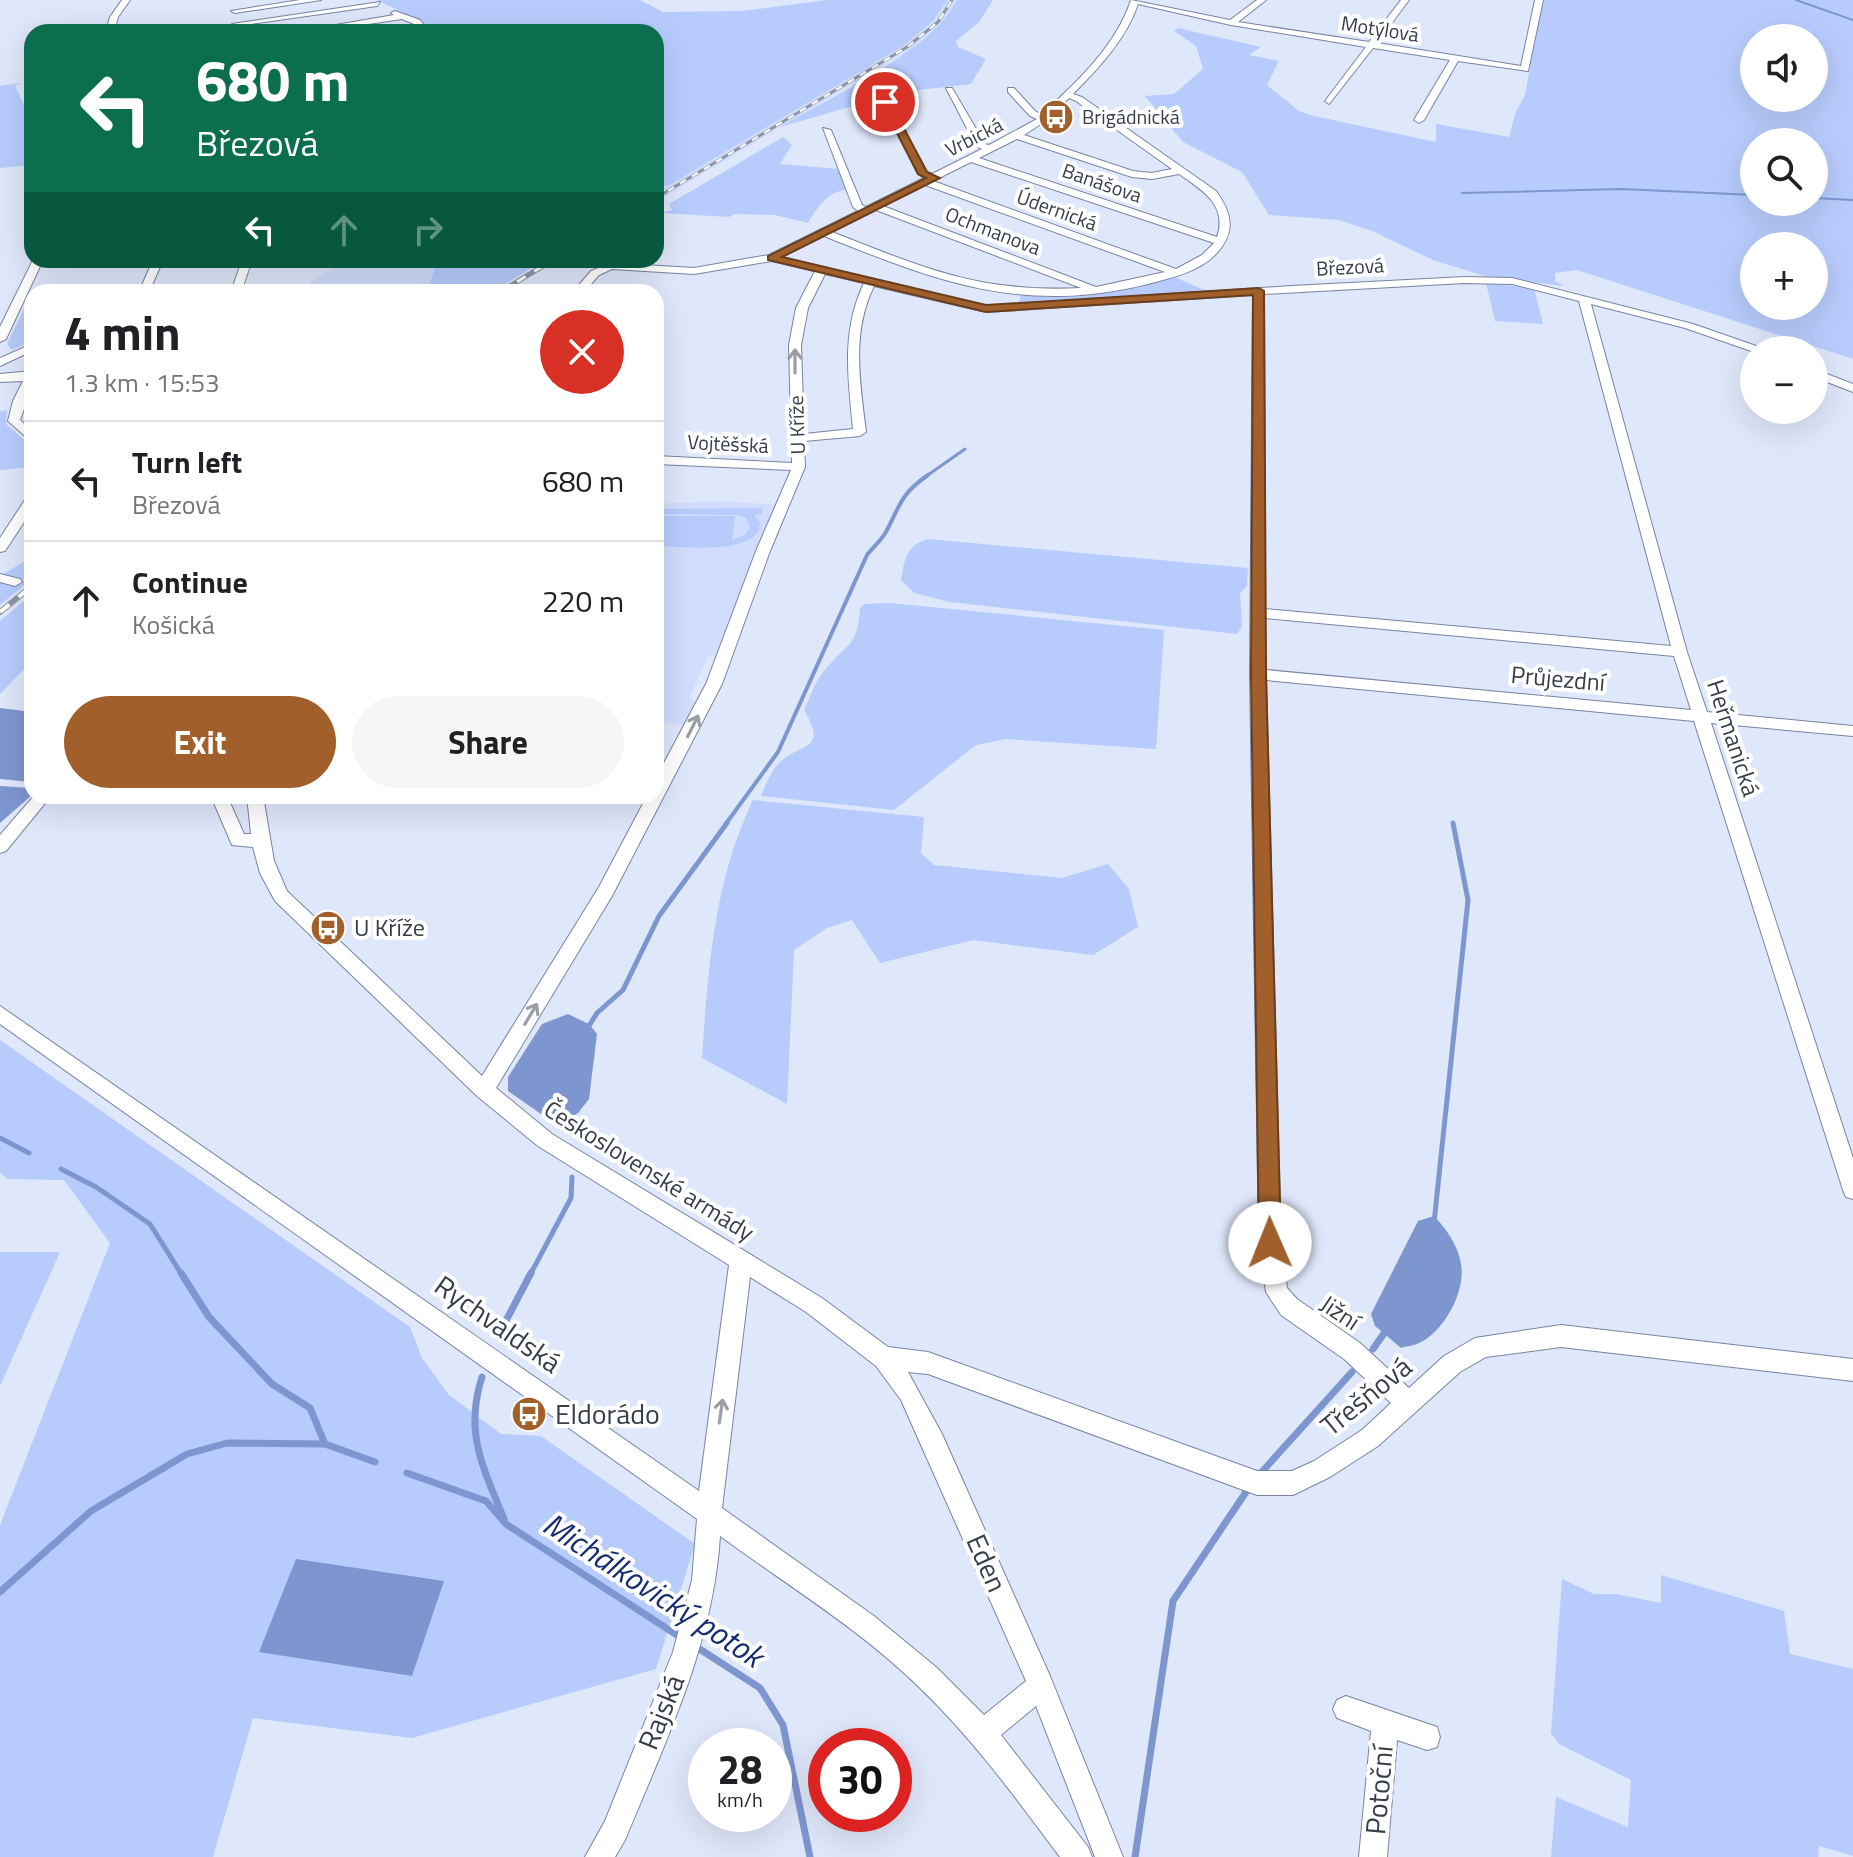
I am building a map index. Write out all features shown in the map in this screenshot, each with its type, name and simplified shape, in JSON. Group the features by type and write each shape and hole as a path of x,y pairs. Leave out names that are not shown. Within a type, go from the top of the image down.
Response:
{"street":[{"path":"112,24 126,0"},
{"path":"234,0 237,24"},
{"path":"235,11 317,0"},
{"path":"1231,23 1262,0"},
{"path":"1329,101 1405,0"},
{"name":"Motýlová","path":"1135,1 1231,23 1525,69 1539,0"},
{"name":"Vrbická","path":"657,268 694,271 772,258 1017,136 1044,118 1067,95 1125,26 1135,1"},
{"path":"247,24 375,2 419,24"},
{"path":"308,14 314,24"},
{"path":"363,24 405,16"},
{"path":"1419,120 1455,59"},
{"path":"949,90 981,146 991,149"},
{"path":"1011,90 1033,114 1044,118"},
{"path":"825,233 924,272 975,286 1046,292 1095,290 1141,283 1203,259 1221,242 1227,225 1220,203 1206,186 1079,99 1067,95"},
{"path":"885,102 923,174 931,180"},
{"path":"826,130 858,207 873,209"},
{"path":"1017,136 1132,174 1157,175 1182,170"},
{"name":"Banášova","path":"972,159 1221,242"},
{"name":"Údernická","path":"931,180 1175,272"},
{"name":"Ochmanova","path":"873,209 1095,290"},
{"name":"Březová","path":"772,258 969,306 1016,308 1259,291 1464,280 1512,281 1689,326 1740,344"},
{"name":"Vrbická","path":"585,284 595,273 611,268"},
{"name":"U Kříže","path":"664,780 714,684 763,551 799,467 795,345 802,308 821,270"},
{"path":"798,438 860,432 851,339 860,300 871,280"},
{"path":"0,339 24,290"},
{"name":"Jižní","path":"1259,291 1258,674 1270,1243 1277,1292 1289,1307 1352,1351 1408,1403"},
{"name":"Heřmanická","path":"1583,297 1680,652 1853,1190"},
{"path":"2,359 24,350"},
{"path":"0,378 24,376"},
{"path":"1828,378 1853,388"},
{"path":"24,391 14,421 24,430"},
{"path":"0,403 19,401"},
{"name":"Vojtěšská","path":"664,460 799,467"},
{"path":"0,548 24,512"},
{"name":"Průjezdní","path":"1259,613 1680,652"},
{"name":"Průjezdní","path":"1258,674 1853,731"},
{"path":"0,847 36,804"},
{"path":"222,804 238,841 260,840"},
{"name":"Československé armády","path":"256,804 260,840 271,880 281,896 484,1090 565,1153 814,1305"},
{"name":"U Kříže","path":"484,1090 606,891 651,804"},
{"name":"Rychvaldská","path":"0,1014 865,1625 927,1676 983,1733 1078,1857"},
{"name":"Rajská","path":"599,1857 615,1830 689,1642 705,1580 741,1259"},
{"name":"Eden","path":"814,1305 884,1358 909,1392 1041,1685 1109,1857"},
{"name":"Třešňová","path":"884,1358 928,1363 1247,1480 1293,1483 1322,1469 1370,1438 1452,1364 1483,1346 1535,1338 1588,1338 1853,1370"},
{"path":"983,1733 1041,1685"},
{"path":"1346,1709 1427,1737"},
{"name":"Potoční","path":"1373,1857 1385,1722"}],"shaded area":[{"path":"377,0 640,0 663,12 742,11 827,0 947,0 933,21 903,46 668,186 664,186 664,24 426,24"},
{"path":"947,0 957,0 951,12 912,48 664,197 664,188 903,46 933,21"},
{"path":"957,0 993,0 979,22 956,41 958,47 986,59 971,84 902,92 780,127 903,55 944,19"},
{"path":"1542,0 1853,0 1853,359 1828,351 1828,336 1782,336 1577,270 1555,273 1555,281 1564,286 1485,276 1433,260 1372,231 1339,220 1269,215 1242,172 1183,142 1145,96 1174,94 1203,69 1196,46 1174,31 1178,28 1261,47 1249,55 1279,61 1267,85 1299,111 1314,116 1436,142 1436,124 1509,137 1515,114 1525,95"},
{"path":"21,83 15,86 24,105 24,166 0,168 0,86"},
{"path":"783,137 792,145 780,164 839,169 846,190 828,197 808,223 775,215 734,214 729,217 664,213 672,210 669,204"},
{"path":"335,268 436,270 430,284 309,284"},
{"path":"433,268 532,268 505,284 429,284"},
{"path":"1172,276 1209,292 1017,306 1021,295 1097,292"},
{"path":"1486,283 1534,288 1543,324 1495,321"},
{"path":"24,309 24,345 12,350 7,344"},
{"path":"7,410 6,424 24,440 24,468 0,470 0,411"},
{"path":"719,501 781,505 720,657 708,656 689,699 702,703 689,726 664,723 664,504"},
{"path":"762,508 762,514 754,515 760,523 759,531 751,539 739,543 711,548 664,546 664,516 735,516 732,540 745,535 750,527 746,518 737,515 664,514 664,509"},
{"path":"928,539 1248,568 1247,586 1240,593 1242,627 1237,634 950,602 914,593 901,580 905,560 915,545"},
{"path":"24,562 24,586 0,605 0,576"},
{"path":"24,601 24,669 0,694 0,621"},
{"path":"890,603 1164,630 1156,749 1006,739 976,745 894,810 761,796 777,765 813,739 811,723 804,710 821,675 854,638 860,608 865,604"},
{"path":"0,708 24,711 24,781 0,779"},
{"path":"0,786 24,788 24,802 0,823"},
{"path":"753,800 924,817 921,853 934,865 1062,878 1108,864 1129,889 1138,927 1093,955 973,940 880,963 852,920 827,928 794,950 787,1104 702,1058 710,959 721,894 729,862"},
{"path":"568,1014 589,1024 597,1034 589,1099 578,1113 567,1120 551,1121 508,1091 508,1077 542,1024"},
{"path":"0,1040 410,1327 422,1358 449,1395 501,1434 541,1436 695,1544 656,1669 412,1738 253,1718 213,1857 0,1857 0,1525 110,1243 64,1180 8,1179 0,1173"},
{"path":"1434,1216 1457,1250 1462,1275 1460,1286 1451,1310 1437,1330 1419,1343 1401,1348 1375,1326 1371,1314 1418,1221"},
{"path":"0,1252 60,1252 0,1386"},
{"path":"296,1559 444,1581 412,1676 259,1652"},
{"path":"1661,1575 1784,1611 1790,1654 1853,1669 1853,1856 1819,1846 1818,1857 1551,1857 1556,1797 1628,1827 1631,1780 1559,1744 1551,1733 1562,1579 1594,1594 1616,1594 1661,1603"}],"waterway":[{"path":"1796,0 1853,20"},
{"path":"1462,193 1621,189 1740,194"},
{"path":"1828,199 1853,200"},
{"path":"925,477 965,449"},
{"path":"725,825 778,752 867,555 885,533 907,494 928,475"},
{"path":"587,1029 597,1013 623,990 659,916 727,823"},
{"path":"1434,1223 1468,900 1453,823"},
{"path":"568,1115 578,1128"},
{"name":"Michálkovický potok","path":"0,1138 29,1153"},
{"name":"Michálkovický potok","path":"61,1169 96,1187 150,1224 182,1275"},
{"path":"530,1275 571,1198 572,1177"},
{"name":"Michálkovický potok","path":"181,1273 209,1317 272,1384 310,1408 325,1444"},
{"path":"501,1330 531,1273"},
{"path":"1373,1349 1387,1329"},
{"path":"1259,1475 1352,1372"},
{"path":"482,1377 475,1416 478,1450 504,1519"},
{"path":"0,1592 91,1511 187,1454 227,1443 325,1444"},
{"name":"Michálkovický potok","path":"325,1444 375,1462"},
{"name":"Michálkovický potok","path":"407,1473 486,1501 506,1524 680,1637"},
{"path":"1135,1857 1173,1601 1250,1486"},
{"name":"Michálkovický potok","path":"695,1646 760,1688 783,1725 810,1857"}],"railway":[{"path":"664,193 907,47 938,22 952,0"},
{"path":"513,284 540,268"},
{"path":"0,612 24,592"}],"place":[{"name":"Brigádnická","path":"1056,117"},
{"name":"U Kříže","path":"328,928"},
{"name":"Eldorádo","path":"529,1414"}],"route":[{"path":"885,102 923,174 935,178 772,258 897,285 950,302 986,309 1259,291 1258,674 1270,1243"}]}
